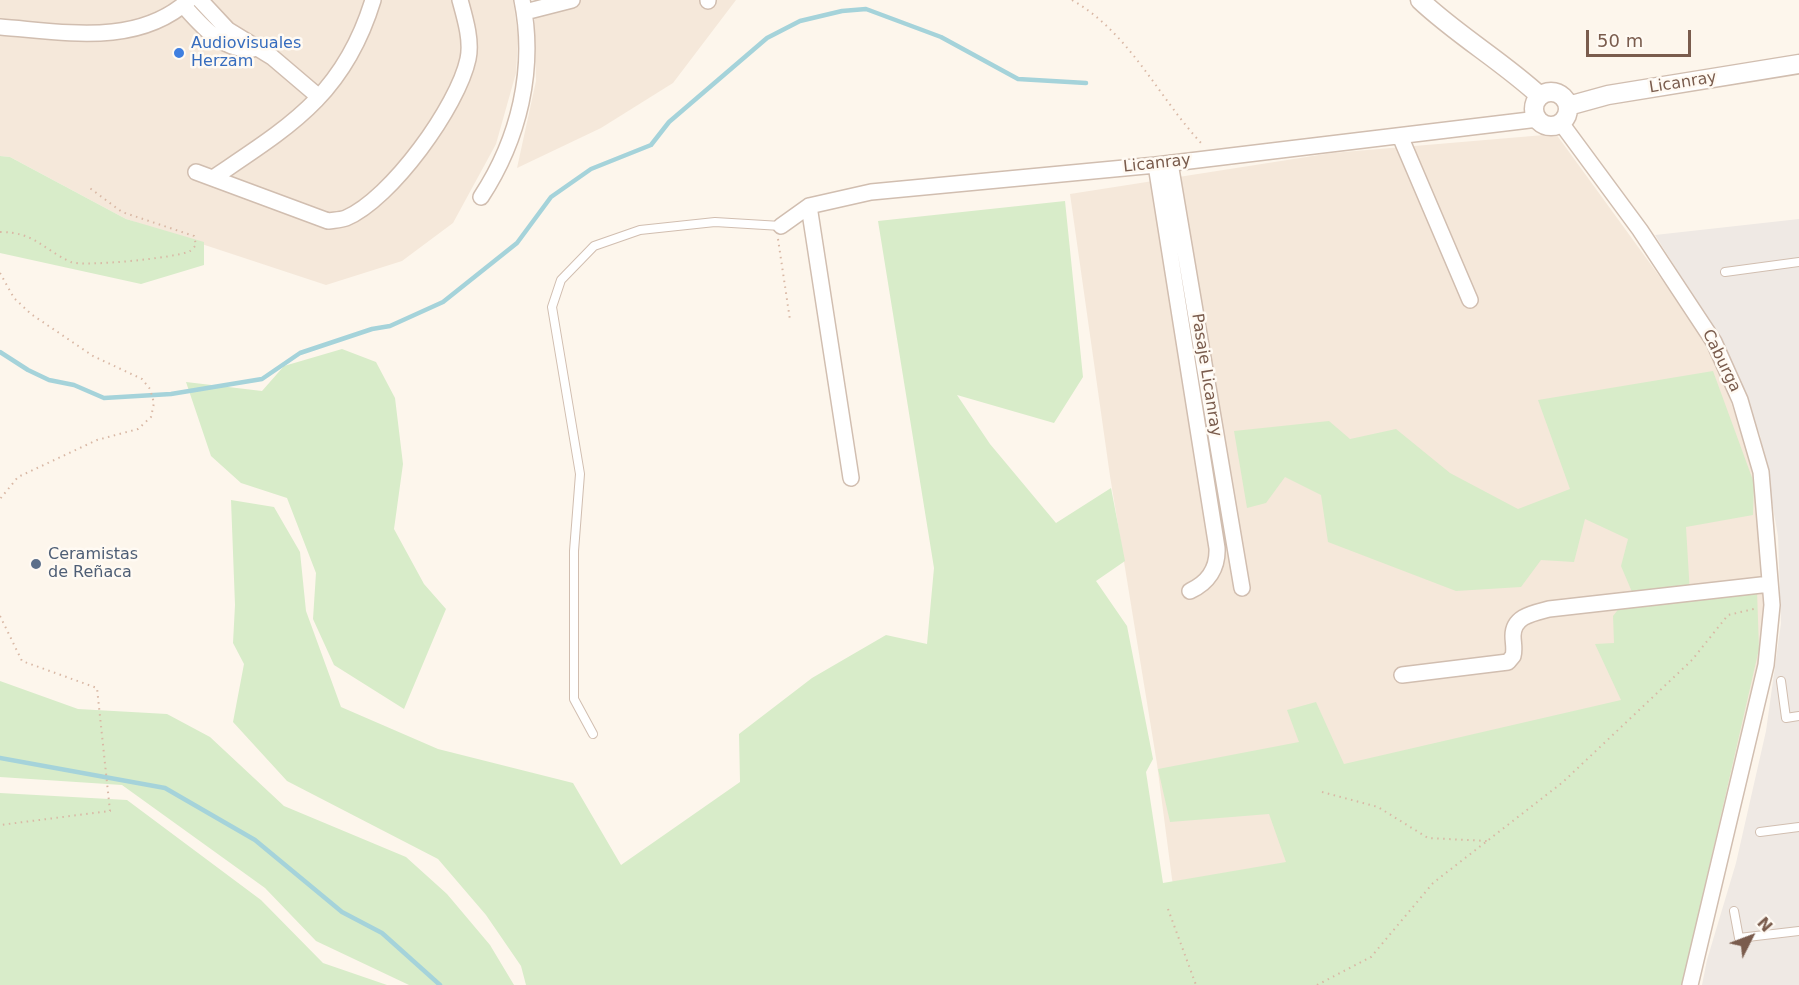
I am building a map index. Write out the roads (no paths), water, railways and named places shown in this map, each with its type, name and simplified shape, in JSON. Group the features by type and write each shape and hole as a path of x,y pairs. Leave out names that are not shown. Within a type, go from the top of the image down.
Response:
{"street":[{"path":"200,0 228,30 292,72 316,94"},
{"path":"316,94 341,52 365,0"},
{"path":"213,178 222,161 277,125 316,94 347,61 373,0"},
{"path":"196,172 328,220 345,219 355,213 387,187 413,159 448,106 463,76 468,59 467,35 460,0"},
{"path":"482,197 502,162 523,96 528,54 523,6 572,0"},
{"path":"1420,0 1474,44 1509,68 1540,96 1534,110 1538,119 1551,126 1564,114"},
{"path":"0,27 125,33 156,23 186,3 214,36 244,50 258,49"},
{"name":"Licanray","path":"1564,114 1608,95 1799,64"},
{"name":"Caburga","path":"1540,96 1554,92 1564,97 1564,114 1714,342 1740,400 1761,472 1772,604 1766,666 1690,985"},
{"name":"Licanray","path":"781,226 809,207 871,192 1163,164 1538,119"},
{"path":"1400,136 1470,300"},
{"path":"1163,164 1217,548 1216,561 1209,576 1190,591"},
{"name":"Pasaje Licanray","path":"1163,164 1242,588"},
{"path":"809,207 851,478"},
{"path":"1402,675 1508,662 1514,656 1513,635 1518,621 1549,609 1770,584"}],"lane":[{"path":"593,734 574,699 574,550 580,474 552,307 561,280 594,246 640,230 715,222 781,226"},
{"path":"1725,272 1799,262"},
{"path":"1781,681 1786,717 1799,716"},
{"path":"1760,832 1799,827"},
{"path":"1734,911 1739,938 1799,931"}],"waterway":[{"path":"0,352 49,380 74,385 104,398 171,394 262,379 300,353 372,329 390,326 443,302 517,243 551,197 591,169 651,145 669,122 767,38 800,21 842,11 866,9 941,37 1018,79 1086,83"},
{"path":"0,758 165,788 255,840 342,912 382,933 440,985"}],"place":[{"name":"Audiovisuales Herzam","path":"179,53"},
{"name":"Ceramistas de Reñaca","path":"36,564"}]}
